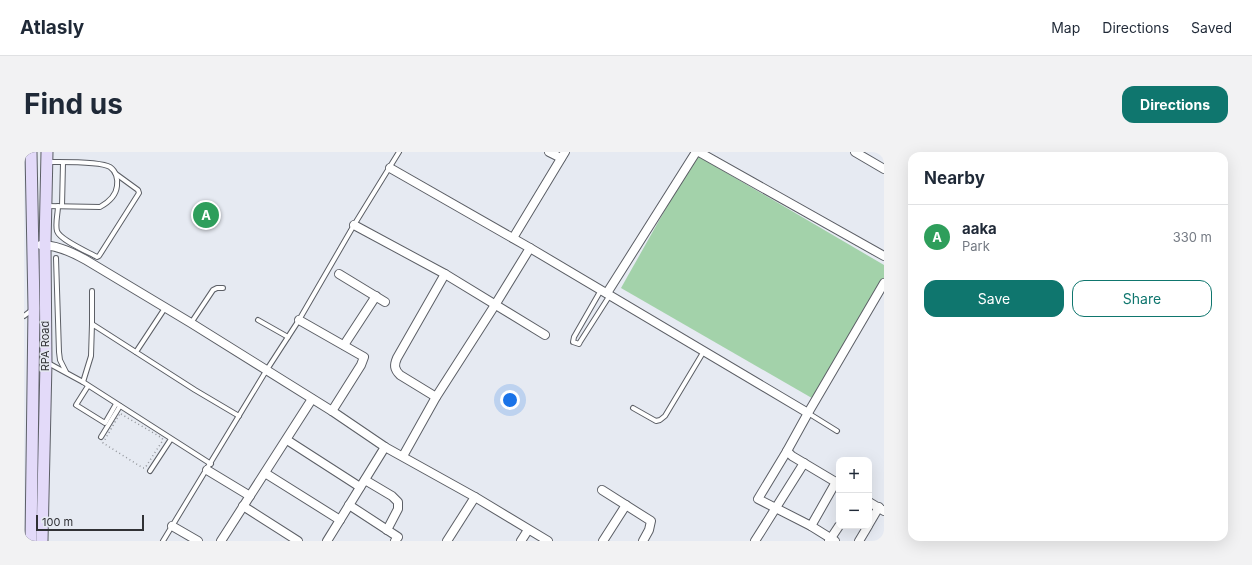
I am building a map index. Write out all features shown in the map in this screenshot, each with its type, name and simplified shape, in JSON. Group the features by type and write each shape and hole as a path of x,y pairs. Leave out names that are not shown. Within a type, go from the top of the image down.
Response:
{"street":[{"path":"31,152 34,308 31,541"},
{"path":"513,238 563,155 549,152"},
{"path":"606,293 697,152 884,256"},
{"path":"855,152 884,170"},
{"name":"RPA Road","path":"42,541 46,363 45,245 47,157"},
{"path":"390,168 513,238 808,413"},
{"path":"354,225 445,274 545,335"},
{"path":"33,245 45,245 72,252 191,323 332,411 385,447 475,496 548,541"},
{"path":"403,456 436,397 530,248"},
{"path":"339,274 385,302"},
{"path":"436,397 400,375 396,371 394,365 445,274"},
{"path":"838,529 832,540 811,526 758,499 884,285"},
{"path":"344,345 376,296"},
{"path":"299,320 364,357 362,364 332,411"},
{"path":"220,541 287,440 312,399"},
{"path":"287,440 360,487"},
{"path":"327,541 385,447"},
{"path":"787,451 792,456 836,482"},
{"path":"755,541 804,463"},
{"path":"209,467 250,496"},
{"path":"265,473 340,520"},
{"path":"365,480 392,496 398,502 398,509 387,530"},
{"path":"811,526 836,486"},
{"path":"602,490 651,521 649,530 643,541"},
{"path":"447,541 475,496"},
{"path":"872,504 881,509 872,520"},
{"path":"603,541 626,505"},
{"path":"243,506 298,541"},
{"path":"349,506 387,530 399,540"},
{"path":"172,526 198,541"},
{"path":"859,541 866,529"},
{"path":"521,541 528,530"}],"lane":[{"path":"163,541 266,371 299,320 354,225 399,152"},
{"path":"47,157 63,163 102,164 111,167 116,174 138,190 139,193 97,257 63,238 58,233 56,228 60,206 63,163"},
{"path":"46,206 100,207 108,203 116,190 116,174"},
{"path":"56,258 59,352 60,360 66,373"},
{"path":"191,323 213,290 223,288"},
{"path":"82,382 91,356 92,291"},
{"path":"606,293 579,344 574,342 574,337 606,293"},
{"path":"24,316 34,308"},
{"path":"136,352 165,308"},
{"path":"258,320 288,337"},
{"path":"92,324 239,416"},
{"path":"632,408 656,421 660,420 665,416 704,351"},
{"path":"46,363 82,382 171,439 209,467"},
{"path":"88,386 76,405 106,424"},
{"path":"101,437 106,424 118,405"},
{"path":"808,413 837,431"},
{"path":"150,472 171,439"}],"path":[{"path":"122,414 162,438 163,440 145,468 103,443 119,415 122,414"}],"green space":[{"path":"696,155 884,265 884,286 817,401 621,288"}],"place":[{"name":"aaka","path":"206,215"}]}
